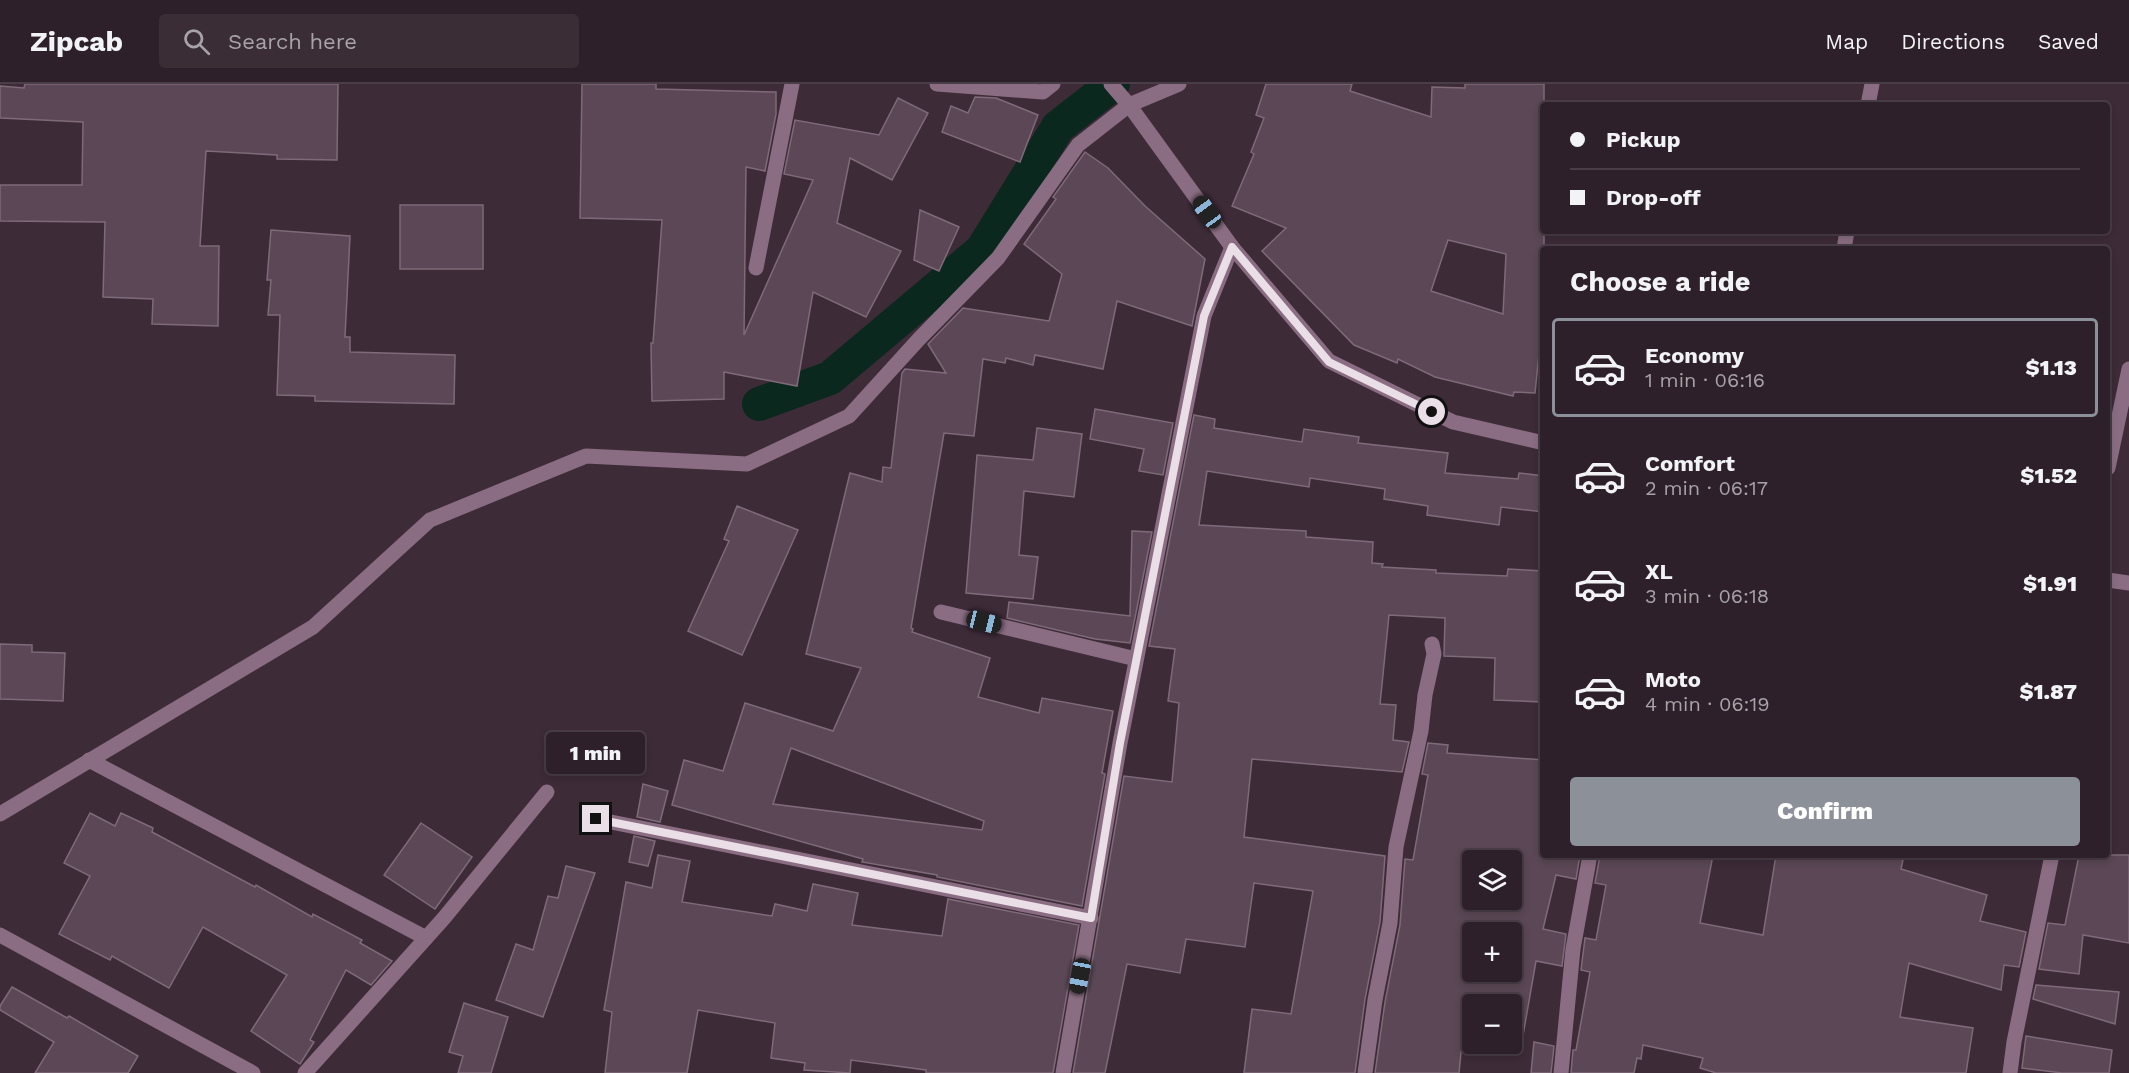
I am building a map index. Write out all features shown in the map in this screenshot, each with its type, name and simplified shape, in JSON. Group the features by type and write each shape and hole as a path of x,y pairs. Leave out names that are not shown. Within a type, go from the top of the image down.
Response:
{"street":[{"path":"756,268 792,84"},
{"path":"937,84 1043,92 1053,84"},
{"path":"1111,84 1129,105 1232,247 1329,362 1453,422 1540,442"},
{"path":"0,814 313,627 430,520 586,456 747,464 849,416 919,339 998,258 1078,145 1129,105 1179,84"},
{"path":"1869,102 1872,84"},
{"path":"1063,1073 1120,743 1204,316 1232,247"},
{"path":"2110,459 2129,369"},
{"path":"2110,580 2129,583"},
{"path":"941,612 1136,659"},
{"path":"1365,1073 1375,1000 1390,923 1396,847 1434,654 1432,644"},
{"path":"89,760 426,938"},
{"path":"305,1073 426,938 547,792"},
{"path":"596,819 1091,918"},
{"path":"1561,1073 1573,949 1589,858"},
{"path":"2010,1073 2014,1042 2051,858"},
{"path":"0,935 253,1073"}],"building":[{"path":"25,84 338,84 337,160 277,159 277,155 206,151 200,246 219,246 218,326 152,324 153,299 103,297 105,222 0,221 0,185 82,185 83,122 0,118 0,86 24,88"},
{"path":"582,84 656,84 656,89 776,92 776,114 765,171 746,167 744,335 813,180 784,174 795,120 879,135 898,98 928,113 892,180 850,158 837,223 901,251 866,317 813,292 797,386 724,372 724,399 652,401 651,343 653,343 662,220 580,218"},
{"path":"1266,84 1352,84 1350,91 1431,117 1432,87 1465,88 1465,84 1544,84 1544,102 1540,102 1540,234 1544,234 1544,246 1540,246 1540,354 1535,393 1514,392 1513,396 1435,377 1398,359 1397,363 1354,345 1262,251 1286,228 1232,206 1254,154 1251,152 1264,118 1256,115","holes":["1448,240 1506,254 1503,314 1431,291"]},
{"path":"975,97 996,98 1038,115 1020,162 942,132 951,106 968,113"},
{"path":"1085,152 1108,168 1145,206 1205,259 1192,326 1117,301 1103,369 1035,355 1033,365 1006,358 1005,363 983,359 974,436 944,433 911,628 912,632 990,658 978,697 1039,713 1042,698 1113,711 1102,773 1105,774 1082,906 937,877 937,875 862,862 863,859 672,805 684,760 723,771 745,703 833,731 861,668 806,654 850,473 882,482 883,467 891,468 902,373 905,369 946,373 928,344 963,308 1049,321 1062,274 1024,244 1056,199 1053,197","holes":["791,748 984,821 982,830 773,804"]},
{"path":"400,205 483,205 483,269 400,269"},
{"path":"920,210 959,227 939,271 914,260"},
{"path":"271,230 350,236 345,337 350,337 350,352 455,355 454,404 315,401 315,396 277,395 280,315 268,315 271,280 267,280"},
{"path":"1095,409 1173,423 1163,475 1139,471 1144,449 1090,439"},
{"path":"1194,415 1215,419 1214,428 1302,442 1304,429 1359,437 1358,443 1448,453 1445,473 1518,479 1519,473 1540,476 1540,512 1501,507 1499,525 1427,515 1428,506 1384,499 1385,489 1310,478 1309,487 1207,471 1199,525 1306,531 1306,537 1373,542 1372,563 1383,564 1382,567 1436,570 1436,573 1507,576 1508,569 1540,571 1540,702 1494,700 1495,658 1444,656 1445,618 1389,615 1380,704 1396,705 1393,740 1409,742 1402,772 1252,759 1244,837 1385,856 1380,922 1365,999 1355,1073 1244,1073 1252,1009 1291,1014 1313,891 1254,883 1245,947 1186,939 1180,973 1127,964 1105,1073 1073,1073 1124,776 1172,782 1179,703 1168,701 1175,649 1149,646"},
{"path":"1037,428 1082,434 1074,497 1024,491 1019,555 1038,557 1033,599 966,593 977,455 1033,460"},
{"path":"737,506 798,530 742,655 688,631 729,541 724,539"},
{"path":"1132,531 1152,532 1130,643 1095,639 1007,618 1009,602 1130,616"},
{"path":"0,644 32,645 32,652 65,653 63,701 0,699"},
{"path":"1428,743 1448,745 1447,753 1540,760 1540,858 1580,858 1576,879 1556,875 1543,929 1566,934 1562,966 1536,961 1522,1041 1522,994 1462,994 1462,1042 1459,1073 1375,1073 1385,1002 1400,925 1405,859 1413,860 1428,775 1422,774"},
{"path":"643,784 668,791 660,822 637,817"},
{"path":"90,813 115,826 121,813 153,828 152,832 255,887 256,885 312,917 313,914 362,940 360,943 392,961 371,985 346,970 310,1040 314,1042 300,1064 251,1031 287,975 203,927 169,988 112,956 110,960 59,934 90,876 64,863"},
{"path":"421,823 472,857 435,909 384,875"},
{"path":"634,836 655,841 648,866 629,862"},
{"path":"658,855 690,861 682,902 772,916 775,904 807,911 813,884 858,893 852,925 942,936 948,899 1079,925 1053,1073 926,1073 926,1070 851,1060 850,1073 804,1070 805,1063 771,1058 775,1023 698,1010 687,1073 605,1073 612,1012 604,1010 626,882 652,888"},
{"path":"2110,855 2129,855 2129,943 2083,935 2079,974 2039,969 2048,923 2065,925 2078,858 2110,858"},
{"path":"1599,858 1712,858 1700,923 1763,935 1776,858 1903,858 1901,869 1987,895 1980,921 2026,932 2019,967 2004,965 2001,990 1909,963 1900,1017 1973,1028 1966,1073 1716,1073 1700,1068 1703,1058 1643,1045 1641,1059 1637,1058 1634,1073 1571,1073 1573,1050 1576,1050 1590,972 1581,970 1585,938 1596,940 1606,885 1595,883"},
{"path":"566,866 595,873 543,1017 496,1000 516,944 533,950 548,896 558,898"},
{"path":"2036,985 2119,992 2115,1024 2033,999"},
{"path":"12,987 67,1018 69,1016 138,1056 128,1073 35,1073 54,1042 0,1010 0,1006"},
{"path":"464,1003 508,1017 491,1073 458,1073 463,1056 449,1052"},
{"path":"2026,1036 2112,1050 2109,1073 2062,1073 2022,1068"},
{"path":"1534,1042 1554,1046 1551,1073 1531,1073"}],"waterway":[{"path":"759,404 830,378 982,250 1058,127 1113,84"}],"route":[{"path":"596,819 1091,918 1120,743 1204,316 1232,247 1329,362 1432,412"}]}
